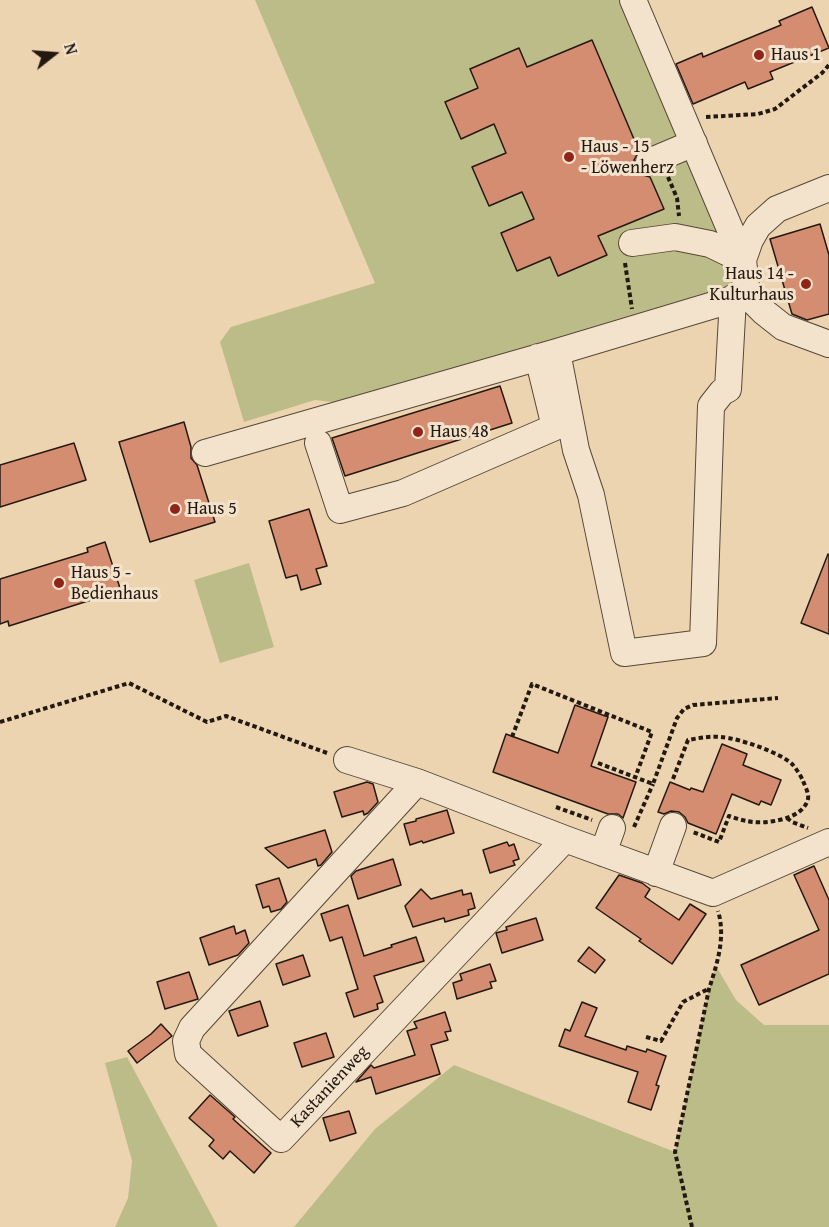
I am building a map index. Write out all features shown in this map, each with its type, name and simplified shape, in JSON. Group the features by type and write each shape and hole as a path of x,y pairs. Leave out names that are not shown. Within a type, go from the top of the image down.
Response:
{"street":[{"path":"633,0 743,260"},
{"path":"654,159 689,132"},
{"path":"548,354 591,495 624,653 703,643 711,406 722,392 728,389 743,260 758,226 777,209 829,188"},
{"path":"632,243 675,237 710,244 743,260"},
{"path":"205,453 740,296"},
{"path":"740,296 783,327 829,344"},
{"path":"318,443 340,510 403,493 555,428 548,354"},
{"path":"347,760 417,782 713,893 827,849"},
{"name":"Kastanienweg","path":"417,782 192,1028 186,1041 188,1054 281,1138 565,839"},
{"path":"656,873 673,826"},
{"path":"603,853 621,831"}],"path":[{"path":"689,132 716,116 758,114 775,109 829,65"},
{"path":"654,159 677,198 679,217 675,237"},
{"path":"632,243 625,264 636,327"},
{"path":"0,722 129,683 207,722 226,716 347,760"},
{"path":"512,737 532,684 652,732 635,778"},
{"path":"621,831 653,784 677,718 684,709 693,705 778,698"},
{"path":"673,779 688,740 723,737 771,751 792,764 801,777 808,799 800,811 787,818 767,822 748,821 729,816 718,842 673,826"},
{"path":"598,763 653,784"},
{"path":"692,1227 675,1152 721,941 720,918 713,893"},
{"path":"646,1037 661,1041 683,1002 709,989"}],"green space":[{"path":"255,0 633,0 747,295 341,403 315,400 244,422 220,342 231,327 375,283"},
{"path":"249,563 274,647 220,663 194,580"},
{"path":"716,966 736,1000 764,1025 829,1025 829,1227 294,1227 375,1129 454,1065 675,1152 709,989"},
{"path":"127,1057 218,1227 115,1227 128,1198 132,1161 105,1063"}],"building":[{"name":"Haus 1","path":"812,7 829,48 770,72 773,79 748,89 745,82 693,104 676,64 702,53 703,57 781,25 779,21"},
{"name":"Haus - 15 - Löwenherz","path":"592,40 639,151 634,160 635,168 640,174 650,177 664,209 598,236 607,255 558,276 550,257 517,271 501,233 534,219 522,192 489,206 472,167 506,153 494,124 461,139 445,102 478,88 470,69 519,48 527,67"},
{"name":"Haus 14 - Kulturhaus","path":"820,224 829,255 829,314 807,320 792,314 770,239"},
{"name":"Haus 48","path":"500,386 512,423 345,476 332,438"},
{"path":"184,422 191,447 191,458 197,465 215,522 150,542 119,442"},
{"path":"74,443 86,480 0,507 0,465"},
{"path":"309,509 327,566 316,569 321,584 301,590 297,575 286,578 269,521"},
{"name":"Haus 5 - Bedienhaus","path":"105,542 120,588 109,591 110,594 9,626 8,621 0,624 0,579 88,552 87,548"},
{"path":"829,555 829,634 801,623"},
{"path":"575,705 608,717 591,766 636,782 623,818 618,814 608,814 493,772 506,734 558,753"},
{"path":"722,744 747,754 743,765 781,780 771,805 761,801 759,805 732,794 716,834 688,823 679,812 671,811 664,814 658,812 670,782 690,790 691,788 703,792"},
{"path":"367,782 373,784 378,802 364,815 363,811 342,817 334,792"},
{"path":"447,810 454,833 410,845 404,824"},
{"path":"325,830 332,852 318,866 316,859 288,868 265,848"},
{"path":"507,842 509,846 514,844 519,859 513,861 515,865 490,873 483,850"},
{"path":"393,859 401,885 358,899 351,876 356,871"},
{"path":"814,866 829,900 829,974 759,1005 741,965 819,930 794,875"},
{"path":"619,875 642,883 650,889 645,897 679,920 690,904 706,914 672,964 596,908"},
{"path":"279,878 287,902 281,909 271,912 269,906 263,908 256,885"},
{"path":"421,889 431,899 462,890 463,895 471,893 475,908 468,910 469,915 445,922 444,918 413,927 405,906"},
{"path":"348,905 364,956 416,937 424,961 374,976 383,1002 377,1004 378,1009 354,1017 346,993 358,989 342,937 330,941 321,914"},
{"path":"536,918 543,940 502,953 496,933 507,930 506,927"},
{"path":"234,926 236,934 245,930 249,943 238,955 209,965 200,938"},
{"path":"589,947 605,960 595,973 578,961"},
{"path":"303,955 310,976 283,985 276,964"},
{"path":"490,964 496,981 490,982 492,988 457,999 453,983 462,980 460,974"},
{"path":"189,972 198,999 165,1009 157,982"},
{"path":"260,1001 268,1026 238,1036 229,1011"},
{"path":"582,1002 597,1008 585,1036 626,1050 627,1046 646,1052 647,1049 666,1056 656,1085 659,1086 651,1110 628,1102 638,1072 559,1046 565,1029 570,1031"},
{"path":"445,1012 451,1031 445,1032 448,1040 431,1045 440,1074 376,1094 371,1077 356,1082 371,1065 374,1068 415,1055 407,1031 417,1028 414,1022"},
{"path":"161,1024 172,1036 137,1063 128,1051"},
{"path":"326,1033 334,1057 302,1067 294,1043"},
{"path":"210,1095 271,1153 254,1173 230,1151 223,1159 209,1146 214,1140 189,1118"},
{"path":"349,1111 356,1133 330,1141 323,1118"}],"place":[{"name":"Haus 1","path":"759,55"},
{"name":"Haus - 15 - Löwenherz","path":"569,157"},
{"name":"Haus 14 - Kulturhaus","path":"806,284"},
{"name":"Haus 48","path":"418,432"},
{"name":"Haus 5","path":"175,509"},
{"name":"Haus 5 - Bedienhaus","path":"59,583"}]}
